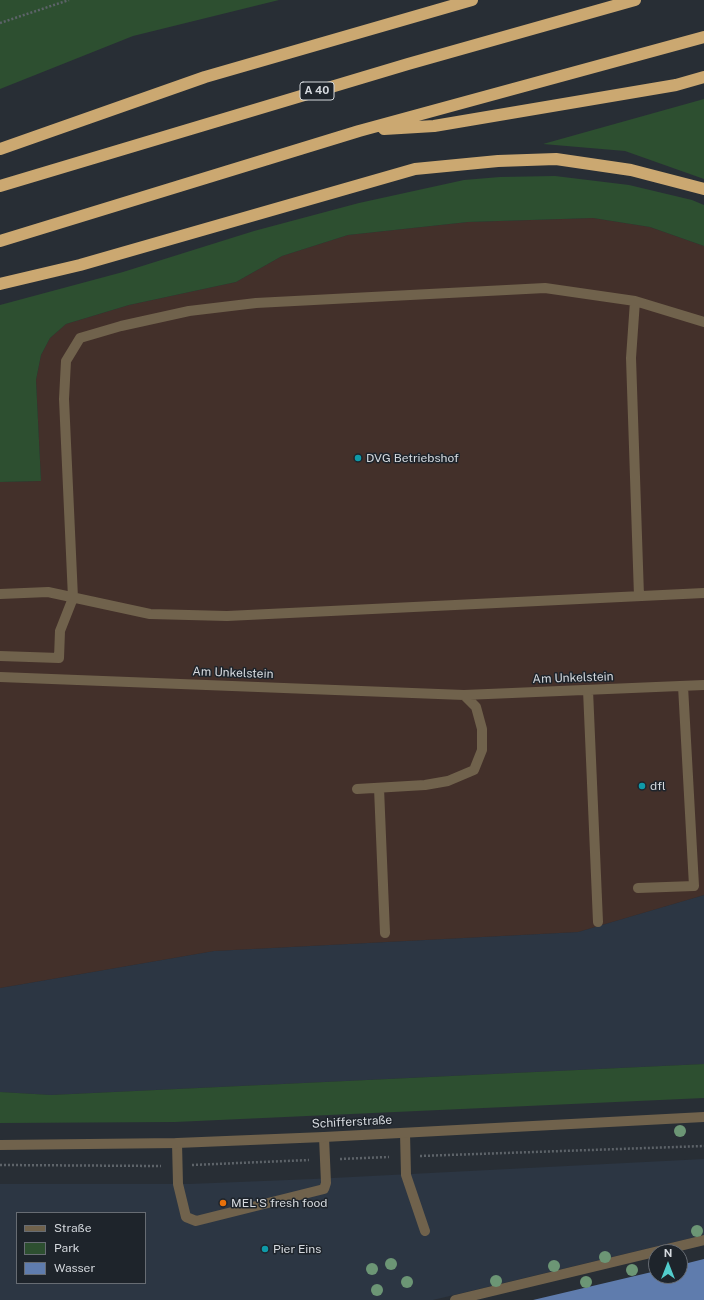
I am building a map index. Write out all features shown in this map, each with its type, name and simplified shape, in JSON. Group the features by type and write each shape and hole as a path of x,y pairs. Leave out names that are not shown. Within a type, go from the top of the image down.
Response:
{"highway":[{"path":"0,149 206,77 472,0"},
{"name":"A 40","path":"0,186 347,82 635,0"},
{"path":"0,241 359,131 704,37"},
{"path":"359,131 434,126 676,84 704,77"},
{"path":"0,284 80,265 415,169 498,161 556,159 631,170 704,189"}],"street":[{"path":"0,656 59,658 60,632 73,598 64,399 66,361 80,338 121,326 189,311 256,303 545,288 635,301 704,322"},
{"path":"635,301 631,358 639,596"},
{"path":"0,594 48,592 150,614 227,616 704,593"},
{"name":"Am Unkelstein","path":"0,678 464,695 704,685"},
{"path":"638,888 694,886 683,686"},
{"path":"588,690 598,922"},
{"path":"357,789 425,785 448,781 474,770 482,750 482,729 476,707 464,695"},
{"path":"379,788 385,933"},
{"name":"Schifferstraße","path":"0,1145 177,1143 324,1137 704,1117"},
{"path":"405,1133 406,1175 425,1232"},
{"path":"177,1143 178,1184 186,1217 196,1221 324,1189 326,1183 324,1137"},
{"path":"455,1300 704,1240"}],"path":[{"path":"0,23 69,0"},
{"path":"0,1165 178,1166 704,1146"}],"shaded area":[{"path":"593,218 650,227 704,246 704,895 578,932 214,951 0,988 0,482 41,481 36,380 41,355 50,338 66,324 129,305 236,282 282,256 348,235 468,222"},
{"path":"704,895 704,1064 51,1095 0,1092 0,988 214,951 578,932"},
{"path":"704,1159 704,1235 666,1244 648,1244 648,1248 433,1300 0,1300 0,1184 189,1184"}],"green space":[{"path":"0,0 279,0 133,36 0,89"},
{"path":"704,99 704,179 625,151 543,144"},
{"path":"555,176 629,185 692,200 704,205 704,246 650,227 593,218 468,222 348,235 282,256 236,282 129,305 66,324 50,338 41,355 36,380 41,481 0,482 0,305 123,272 254,231 359,203 464,180 500,177"},
{"path":"704,1064 704,1098 175,1122 0,1123 0,1092 51,1095"}],"water":[{"path":"704,1259 704,1300 533,1300 648,1273 648,1284 688,1284 688,1263"}],"place":[{"name":"DVG Betriebshof","path":"358,458"},
{"name":"dfl","path":"642,786"},
{"name":"MEL'S fresh food","path":"223,1203"},
{"name":"Pier Eins","path":"265,1249"}]}
